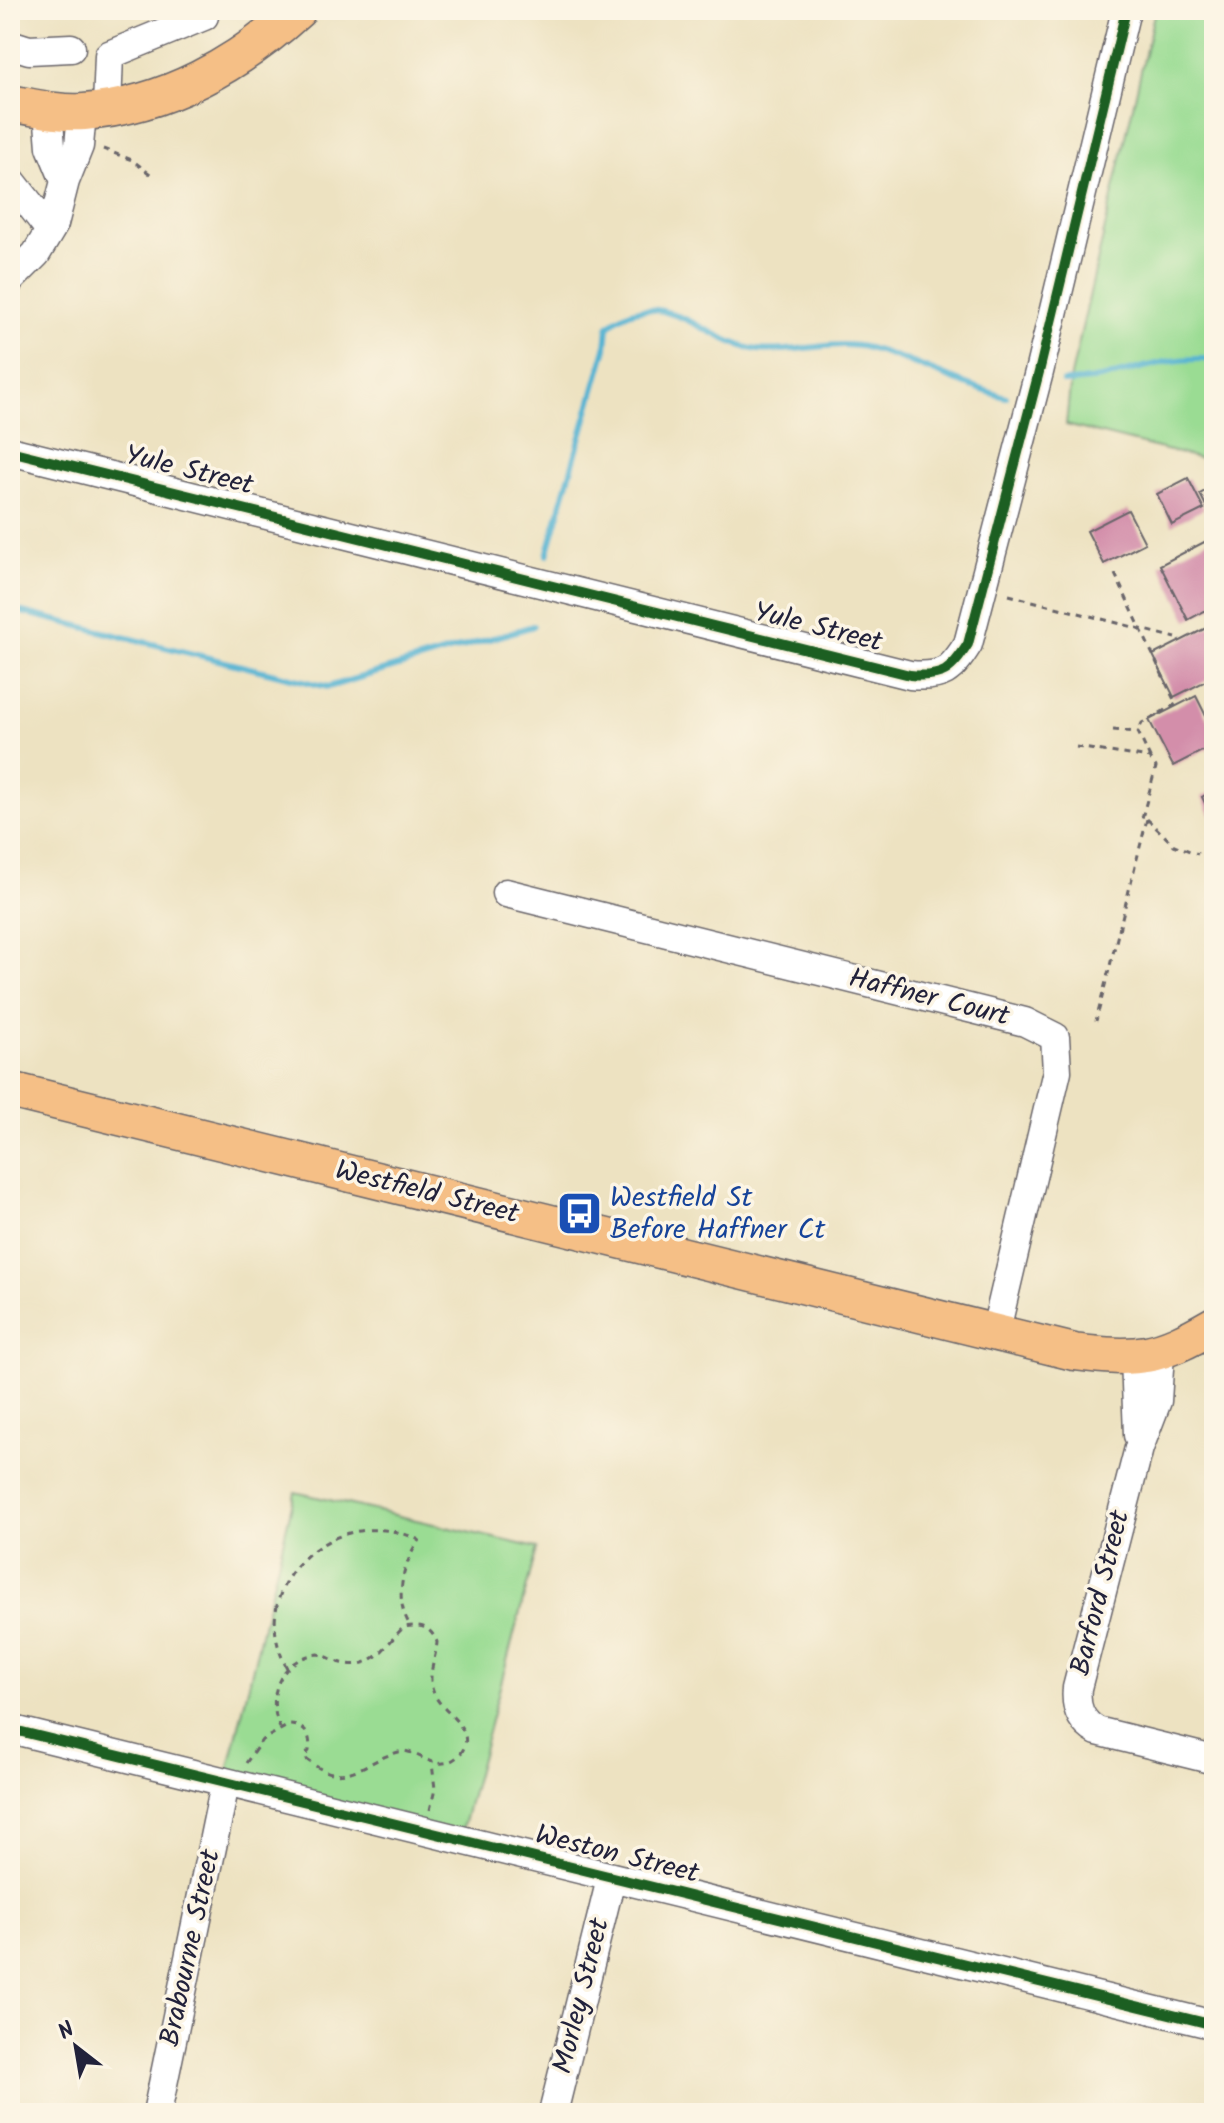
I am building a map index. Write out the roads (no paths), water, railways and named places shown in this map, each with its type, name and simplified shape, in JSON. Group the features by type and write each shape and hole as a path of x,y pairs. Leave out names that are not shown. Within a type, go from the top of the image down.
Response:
{"main road":[{"path":"10,103 79,118 183,88 236,60 298,10"},
{"name":"Westfield Street","path":"10,1090 995,1334 1074,1352 1148,1356"},
{"path":"1148,1356 1214,1325"}],"street":[{"name":"Yule Street","path":"10,451 633,608 910,675 932,677 954,666 968,644 1042,357 1126,10"},
{"path":"10,44 29,50 87,53 204,16"},
{"path":"10,280 36,254 62,203 79,118 87,53"},
{"path":"65,181 51,147 79,118"},
{"path":"10,179 50,230"},
{"name":"Haffner Court","path":"506,893 1025,1022 1055,1037 1057,1071 995,1334"},
{"name":"Barford Street","path":"1148,1356 1157,1401 1139,1448 1076,1694 1080,1715 1097,1731 1214,1760"},
{"name":"Weston Street","path":"10,1729 234,1777 375,1818 611,1879 1214,2025"},
{"name":"Brabourne Street","path":"157,2113 234,1777"},
{"name":"Morley Street","path":"553,2113 611,1879"}],"waterway":[{"path":"547,555 606,348 608,327 626,314 645,309 664,311 739,345 758,350 841,345 868,348 1006,397"},
{"path":"1063,382 1102,378 1175,360 1214,360"},
{"path":"10,609 328,687 533,626"}],"place":[{"name":"Westfield St Before Haffner Ct","path":"579,1214"}]}
